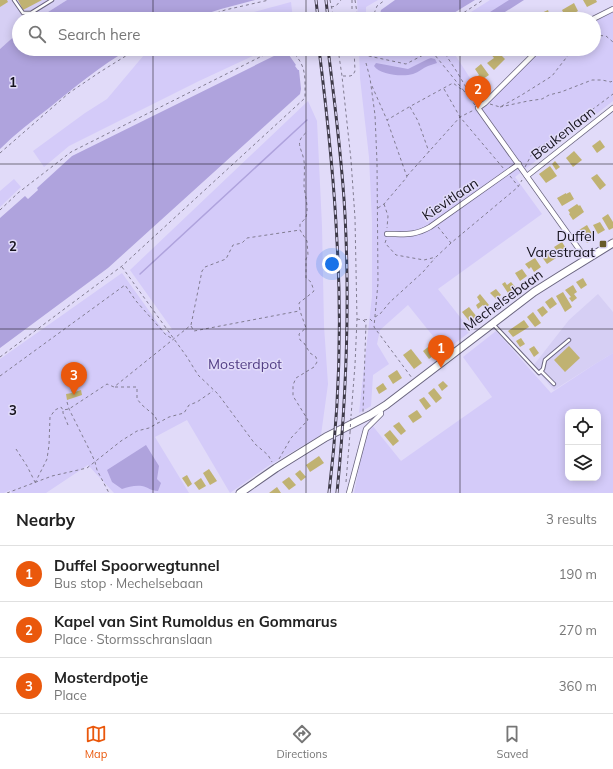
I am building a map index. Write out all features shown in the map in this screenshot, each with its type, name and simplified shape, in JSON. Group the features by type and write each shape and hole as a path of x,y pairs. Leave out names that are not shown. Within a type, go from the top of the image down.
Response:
{"main road":[{"name":"Mechelsebaan","path":"240,493 276,468 326,437 370,415 415,383 534,292 613,243"}],"street":[{"path":"601,15 613,10"},
{"path":"532,56 485,103 478,108 526,173 586,259"},
{"name":"Beukenlaan","path":"526,173 613,108"},
{"name":"Kievitlaan","path":"387,234 411,234 421,232 519,164"},
{"name":"Mechelsebaan","path":"349,493 366,429 382,414 380,408"}],"lane":[{"path":"14,0 22,12"},
{"path":"33,12 52,0"},
{"path":"493,323 534,370 538,373 541,371"},
{"path":"541,371 545,360 569,340"},
{"path":"541,371 554,384"}],"path":[{"path":"219,12 269,0"},
{"path":"330,0 332,12"},
{"path":"331,7 336,6 340,0"},
{"path":"352,0 352,12"},
{"path":"355,0 357,12"},
{"path":"375,12 377,6 385,0"},
{"path":"465,12 483,0"},
{"path":"601,36 606,36 613,42"},
{"path":"0,153 69,93 125,56"},
{"path":"0,210 18,193 71,152 262,56"},
{"path":"0,357 122,266 305,98 305,73 296,56"},
{"path":"339,56 351,160 353,207 355,218 357,319 346,486"},
{"path":"342,76 354,75 354,56"},
{"path":"369,56 406,64 421,56"},
{"path":"436,56 478,108"},
{"path":"447,56 478,108"},
{"path":"500,107 552,76 568,56"},
{"path":"366,63 375,115 378,162 378,283 374,327 415,383"},
{"path":"485,103 500,107 542,99 549,95 592,80 612,82 613,80"},
{"path":"388,120 453,83 465,92"},
{"path":"370,84 388,120 407,177"},
{"path":"444,88 460,117 518,187"},
{"path":"374,317 380,314 390,302 423,272 451,243 518,187 526,173 534,150 552,140 613,94"},
{"path":"409,107 418,121 429,152"},
{"path":"378,208 384,204 460,117 478,108"},
{"path":"279,460 291,438 308,420 293,396 293,385 296,378 314,367 317,362 316,357 310,353 304,343 300,340 299,334 306,328 299,303 314,291 311,282 306,278 306,259 308,255 307,241 300,230 300,224 306,218 306,206 304,161 300,149 300,143 301,138 308,131"},
{"path":"384,204 388,216 386,243 396,255 424,260 436,257"},
{"path":"436,223 451,243"},
{"path":"114,387 190,325 202,271 205,267 226,259 233,245 242,242 247,238 300,230"},
{"path":"122,266 187,357 198,375 218,394 255,444 268,455 276,468"},
{"path":"0,376 125,285 136,301 166,335 174,339"},
{"path":"190,325 194,330 300,311"},
{"path":"357,319 370,319 374,323"},
{"path":"363,320 366,323 363,414"},
{"path":"35,482 47,459 50,417 55,410 60,408 63,410 69,409 107,384 114,387 137,387 137,399 155,416 158,424"},
{"path":"7,493 52,476 87,468 137,431 149,428 169,417 184,413 189,406 214,391"},
{"path":"67,402 92,455 97,470 109,493"},
{"path":"63,410 68,425"},
{"path":"16,449 35,482"}],"shaded area":[{"path":"0,0 67,0 48,12 12,12 12,38 0,49"},
{"path":"67,0 255,0 212,12 48,12"},
{"path":"395,0 475,0 455,12 381,12 381,10"},
{"path":"509,0 524,0 505,12 490,12"},
{"path":"12,38 12,56 119,56 88,77 0,149 0,49"},
{"path":"274,56 290,56 299,70 301,89 300,94 108,268 0,348 0,218 25,196 28,199 38,190 37,188 72,156"},
{"path":"431,58 435,59 437,63 409,75 386,73 374,66 376,63 408,69"},
{"path":"598,294 613,312 613,353 554,390 533,366 569,320"},
{"path":"146,445 159,466 157,479 161,483 158,491 139,486 132,486 122,489 112,482 107,470"}],"green space":[{"path":"357,0 378,0 366,7 366,12 358,12"},
{"path":"490,0 520,0 502,12 471,12"},
{"path":"291,2 292,12 254,12"},
{"path":"613,12 613,101 515,177 542,214 438,289 471,331 445,351 408,305 380,330 377,344 389,364 373,375 371,406 359,413 372,296 372,221 369,157 360,78 359,56 456,56 486,103 535,56 601,56 601,18"},
{"path":"143,56 253,56 199,81 69,146 44,167 33,151 107,99"},
{"name":"Mosterdpot","path":"308,101 317,121 322,226 324,326 328,384 321,435 268,466 230,493 187,420 155,437 189,493 114,493 88,465 46,493 12,493 10,490 0,493 0,359 122,273 165,333 172,329 130,270"},
{"path":"14,179 21,187 0,207 0,191"},
{"path":"496,331 551,393 613,353 613,493 354,493 366,432 372,425 401,461 492,397 463,357"}],"building":[{"path":"0,0 7,0 8,2 0,7"},
{"path":"18,0 42,0 23,10"},
{"path":"583,0 596,0 597,2 587,7"},
{"path":"574,3 578,11 563,12 562,10"},
{"path":"492,56 502,56 505,59 494,70 487,63 494,58"},
{"path":"481,64 489,75 480,81 477,77 479,75 475,69"},
{"path":"600,140 605,147 597,153 592,146"},
{"path":"574,151 582,160 573,167 566,158"},
{"path":"555,161 560,167 556,170 552,164"},
{"path":"550,166 557,176 546,183 539,174"},
{"path":"597,174 606,185 600,190 591,178"},
{"path":"570,192 574,199 562,206 557,198"},
{"path":"577,204 579,206 580,205 584,212 573,220 568,210"},
{"path":"608,214 613,222 613,228 609,230 602,218"},
{"path":"600,222 605,230 598,234 593,225"},
{"path":"587,225 595,239 587,243 579,230"},
{"path":"562,242 567,250 560,255 554,247"},
{"path":"551,251 556,258 547,264 542,257"},
{"path":"535,258 541,267 534,272 531,267 529,269 525,264"},
{"path":"522,269 527,276 520,281 515,273"},
{"path":"583,278 587,285 581,289 576,282"},
{"path":"505,282 507,285 511,282 516,288 508,293 502,284"},
{"path":"573,285 577,292 574,294 577,298 572,302 569,298 571,297 565,290"},
{"path":"496,289 501,295 496,299 490,293"},
{"path":"563,292 572,307 565,312 556,296"},
{"path":"480,294 489,305 485,308 483,305 478,309 476,305 480,302 477,297"},
{"path":"552,297 557,304 550,309 545,302"},
{"path":"543,306 548,312 542,317 537,310"},
{"path":"469,307 477,317 470,322 462,312"},
{"path":"533,312 541,323 535,327 527,317"},
{"path":"524,320 529,327 513,337 508,331"},
{"path":"521,338 525,344 520,347 516,341"},
{"path":"432,344 438,352 429,359 423,351"},
{"path":"534,346 539,353 534,357 529,349"},
{"path":"569,346 580,358 565,372 554,360"},
{"path":"411,349 422,363 414,369 403,355"},
{"path":"397,370 402,378 393,384 388,376"},
{"path":"443,381 448,386 442,391 438,385"},
{"path":"383,383 387,389 379,394 376,388"},
{"path":"434,388 442,398 436,403 428,393"},
{"path":"74,389 75,392 81,390 82,395 67,400 66,394 72,393 71,390"},
{"path":"424,397 431,406 426,410 419,400"},
{"path":"417,410 422,417 413,423 408,416"},
{"path":"399,422 406,431 401,435 393,426"},
{"path":"390,430 399,441 393,446 384,435"},
{"path":"319,456 324,463 310,472 306,465"},
{"path":"209,469 217,481 210,485 203,473"},
{"path":"300,470 306,477 301,481 295,474"},
{"path":"187,475 192,484 188,487 182,478"},
{"path":"289,477 296,485 289,490 282,482"},
{"path":"201,478 206,486 199,490 194,483"},
{"path":"277,487 281,493 269,493"}],"waterway":[{"path":"140,274 307,120"}],"railway":[{"path":"316,0 317,12"},
{"path":"326,0 327,12"},
{"path":"320,56 334,193 339,273 339,368 329,493"},
{"path":"329,56 342,173 347,285 345,389 337,493"}],"place":[{"name":"Kapel van Sint Rumoldus en Gommarus","path":"478,109"},
{"name":"Duffel Varestraat","path":"603,244"},
{"name":"Duffel Spoorwegtunnel","path":"441,368"},
{"name":"Mosterdpotje","path":"74,395"}]}
